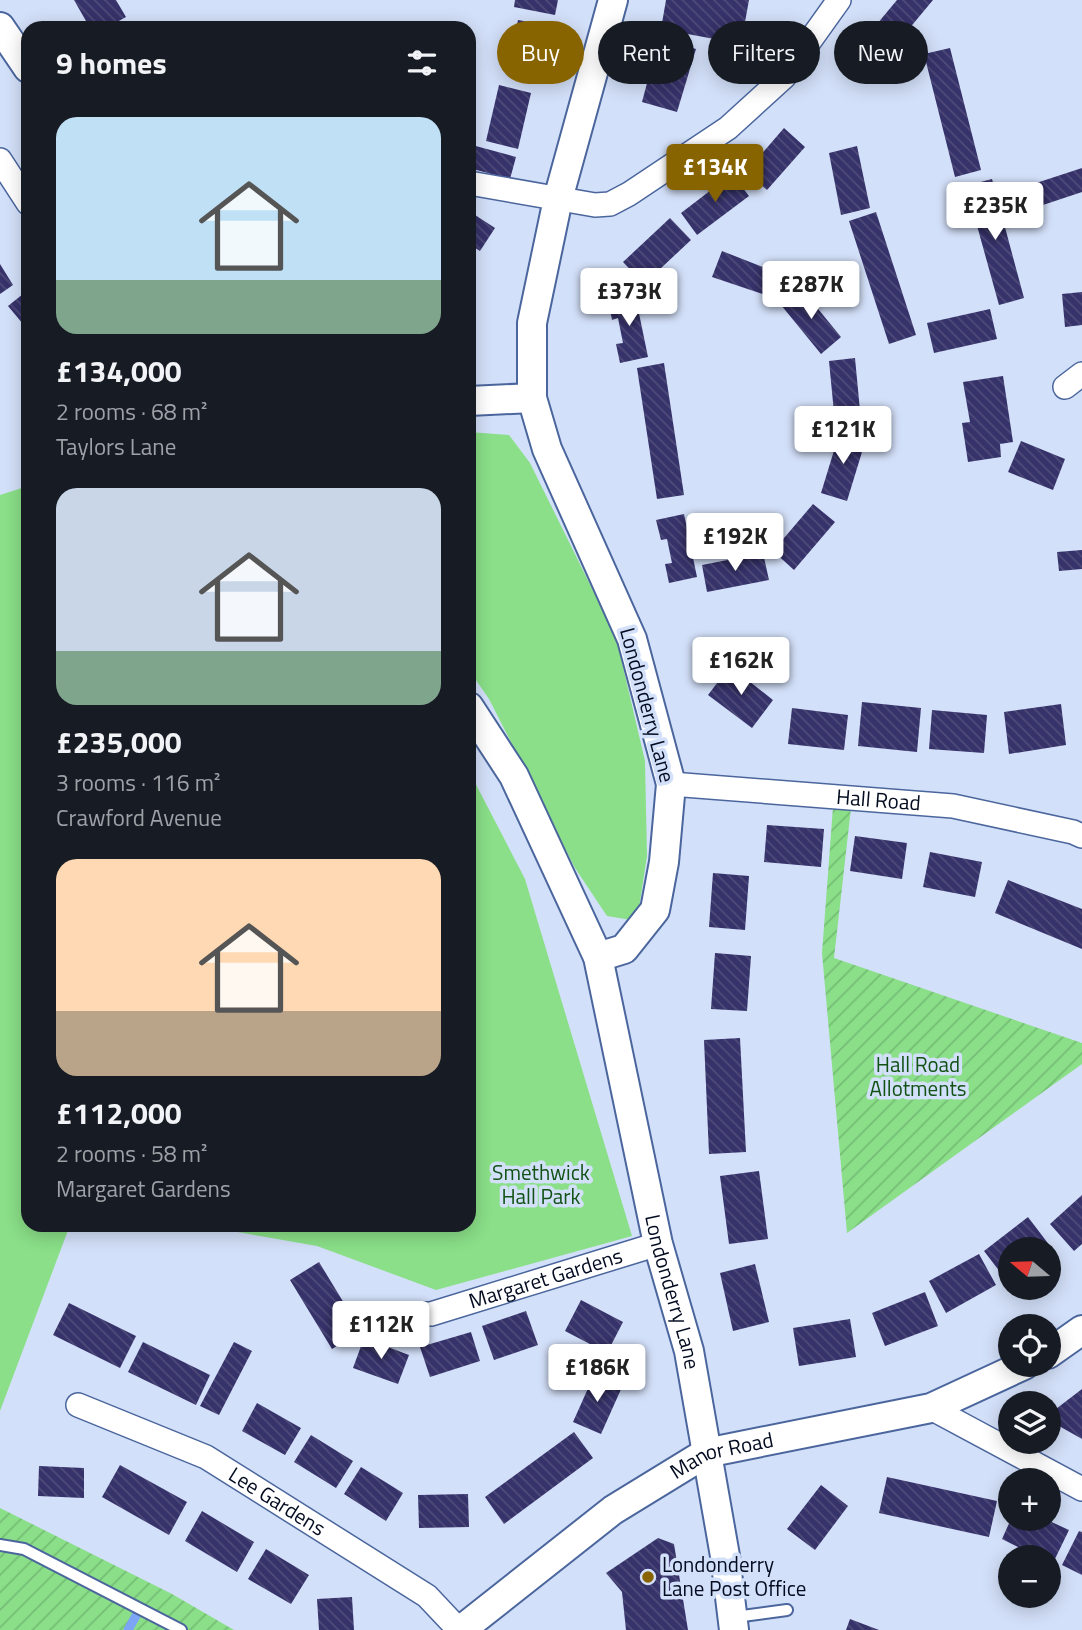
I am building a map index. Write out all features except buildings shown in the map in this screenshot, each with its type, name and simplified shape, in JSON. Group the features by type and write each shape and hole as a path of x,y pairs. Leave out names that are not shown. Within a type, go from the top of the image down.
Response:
{"street":[{"name":"Londonderry Lane","path":"598,957 624,949 655,910 664,862 671,784 632,639 547,449 532,398 531,323 558,199 613,0"},
{"path":"476,184 595,205 610,204 728,128 784,77 839,0"},
{"path":"0,27 21,58"},
{"path":"0,160 21,192"},
{"path":"476,401 532,398"},
{"name":"Londonderry Lane","path":"476,717 514,776 598,957 658,1244 689,1351 733,1624"},
{"name":"Hall Road","path":"671,784 953,806 1082,836"},
{"name":"Margaret Gardens","path":"392,1314 431,1314 658,1244"},
{"path":"1061,1345 1082,1331"},
{"name":"Manor Road","path":"460,1630 613,1510 706,1453 931,1408 998,1377"},
{"name":"Lee Gardens","path":"78,1405 206,1457 427,1596 460,1630"},
{"path":"931,1408 1082,1489"}],"lane":[{"path":"0,1545 24,1549 181,1630"},
{"path":"733,1624 787,1610"}],"green space":[{"path":"476,433 509,435 530,463 616,637 645,761 647,856 637,921 607,916 575,868 489,699 476,680"},
{"path":"21,488 21,1232 67,1232 0,1411 0,495"},
{"name":"Smethwick Hall Park","path":"476,784 525,879 632,1236 436,1290 317,1246 238,1232 476,1232"},
{"name":"Hall Road Allotments","path":"833,807 851,808 834,958 1082,1043 1082,1064 847,1233 822,953"},
{"path":"0,1508 172,1594 234,1630 0,1630"}],"waterway":[{"path":"128,1630 137,1614"}],"place":[{"name":"Londonderry Lane Post Office","path":"648,1577"}]}
